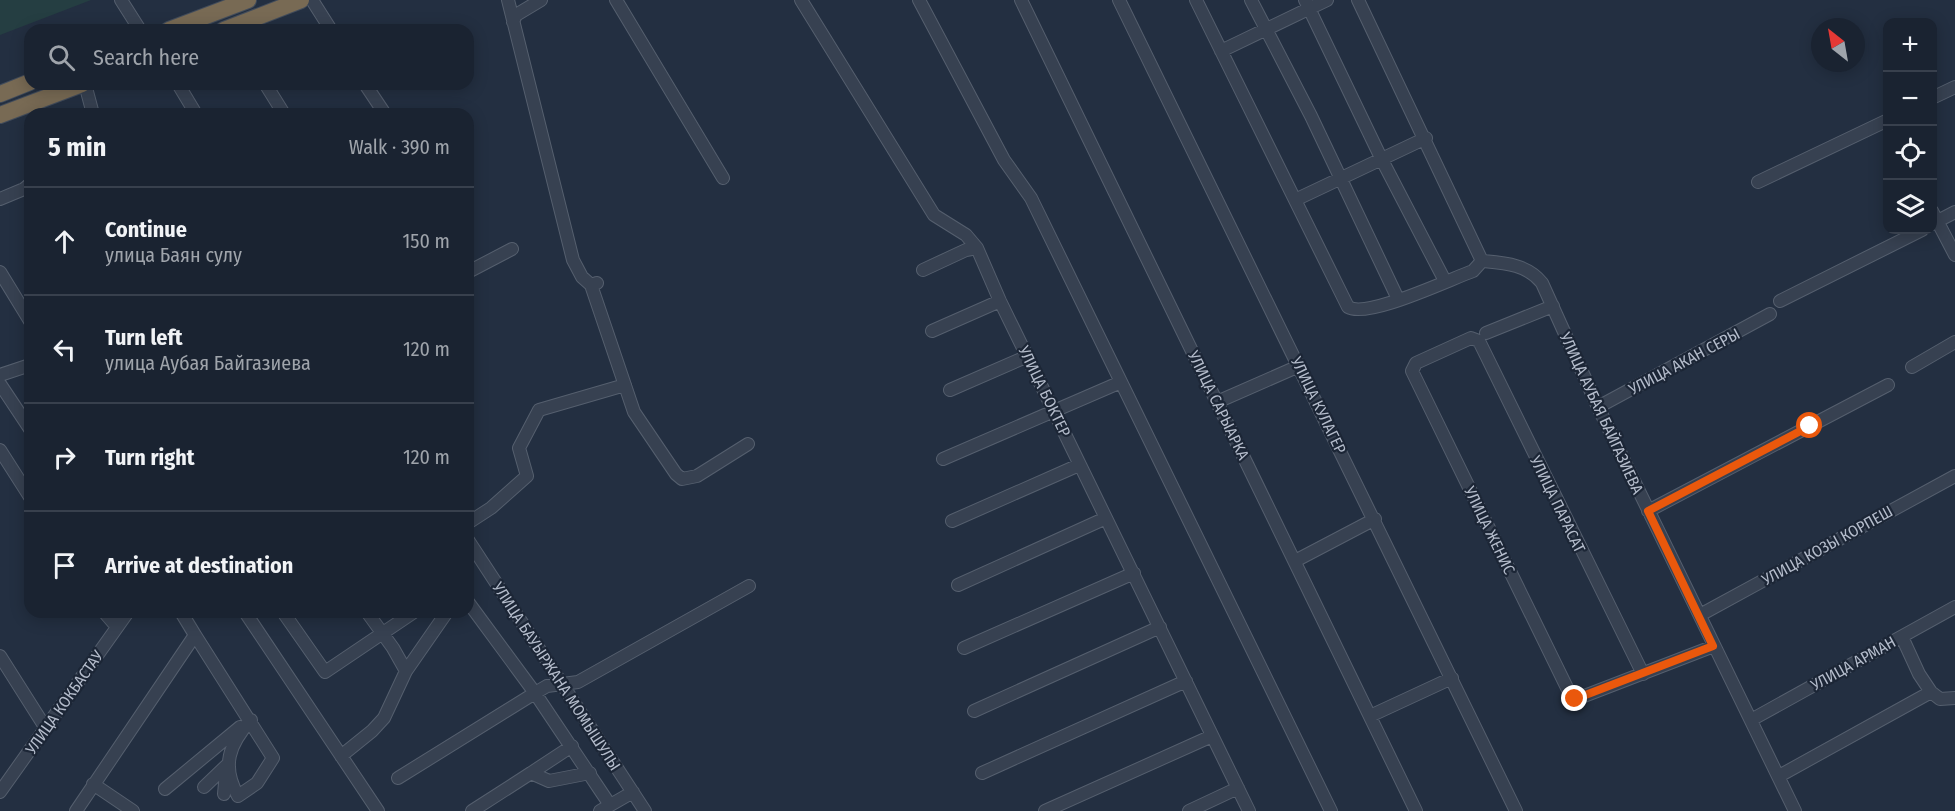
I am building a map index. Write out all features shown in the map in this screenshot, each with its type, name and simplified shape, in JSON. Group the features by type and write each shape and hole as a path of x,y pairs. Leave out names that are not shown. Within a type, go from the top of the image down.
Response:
{"highway":[{"path":"185,24 248,0"},
{"path":"239,24 301,0"},
{"path":"0,94 24,84"},
{"path":"0,115 67,90"}],"street":[{"path":"121,0 136,24"},
{"path":"312,0 327,24"},
{"path":"508,0 570,250 582,277 594,284 634,412 676,474 682,479 697,476 748,444"},
{"path":"513,22 516,15 541,0"},
{"path":"616,0 723,177"},
{"name":"УЛИЦА БОКТЕР","path":"801,0 934,215 966,234 977,248 1000,302 1055,409 1079,465 1161,627 1249,811"},
{"path":"919,0 1004,160 1031,198 1332,811"},
{"name":"УЛИЦА САРЫАРКА","path":"1021,0 1416,811"},
{"name":"УЛИЦА КУЛАГЕР","path":"1119,0 1516,811"},
{"path":"1196,0 1348,307 1353,310 1363,310 1473,271 1482,261 1426,138 1358,0"},
{"path":"1251,0 1311,116 1398,299"},
{"path":"1221,51 1266,30 1307,5 1327,0"},
{"path":"1307,5 1382,160 1445,280"},
{"path":"1937,96 1955,87"},
{"path":"85,90 91,108"},
{"path":"182,90 192,108"},
{"path":"269,90 280,108"},
{"path":"369,90 381,108"},
{"path":"1758,182 1883,122"},
{"path":"1295,200 1426,138"},
{"path":"0,199 24,192"},
{"path":"1937,218 1955,212"},
{"path":"1937,224 1955,255"},
{"path":"1780,301 1914,234"},
{"path":"923,270 966,250 977,248"},
{"path":"474,267 512,249"},
{"name":"УЛИЦА АУБАЯ БАЙГАЗИЕВА","path":"1482,261 1530,271 1542,283 1598,407 1795,811"},
{"path":"0,272 24,311"},
{"path":"932,330 1000,302"},
{"path":"1486,333 1553,306"},
{"name":"УЛИЦА АКАН СЕРЫ","path":"1598,407 1770,314"},
{"name":"УЛИЦА ЖЕНИС","path":"1471,338 1416,363 1412,371 1572,698 1580,698 1642,674"},
{"name":"УЛИЦА ПАРАСАТ","path":"1471,338 1479,341 1642,674"},
{"path":"1912,367 1955,342"},
{"path":"950,390 1028,356"},
{"path":"0,375 24,366"},
{"path":"1217,402 1299,366"},
{"path":"943,459 1121,382"},
{"path":"0,384 24,420"},
{"path":"474,519 491,508 527,476 519,448 539,410 625,385"},
{"path":"1648,511 1888,385"},
{"path":"0,450 24,488"},
{"path":"952,522 1079,465"},
{"name":"УЛИЦА КОЗЫ КОРПЕШ","path":"1700,615 1955,476"},
{"path":"957,585 1106,518"},
{"path":"1295,561 1375,519"},
{"name":"УЛИЦА БАУЫРЖАНА МОМЫШУЛЫ","path":"474,549 645,811"},
{"path":"964,648 1134,573"},
{"path":"398,778 547,686 578,682 749,586"},
{"name":"УЛИЦА АРМАН","path":"1751,720 1955,607"},
{"path":"474,610 590,773 605,808 633,792"},
{"path":"109,618 117,627"},
{"name":"УЛИЦА КОКБАСТАУ","path":"0,792 124,618"},
{"path":"185,618 273,758 257,783 238,796 227,765"},
{"path":"248,618 378,811"},
{"path":"287,618 325,672 405,618"},
{"path":"371,618 406,671"},
{"path":"341,756 384,718 406,671 443,618"},
{"path":"974,711 1161,627"},
{"path":"76,811 195,635"},
{"path":"1902,637 1931,692 1940,699 1955,698"},
{"path":"1642,674 1713,646"},
{"path":"0,656 45,727"},
{"path":"547,686 552,670"},
{"path":"1370,716 1452,678"},
{"path":"982,773 1186,681"},
{"path":"1779,776 1931,692"},
{"path":"224,794 230,749 251,720"},
{"path":"165,789 215,746 251,720"},
{"path":"1045,811 1212,736"},
{"path":"472,811 572,746"},
{"path":"204,787 227,765"},
{"path":"531,773 549,781 590,773"},
{"path":"93,784 133,811"},
{"path":"1189,811 1238,788"}],"green space":[{"path":"0,0 91,0 24,24 0,35"}],"route":[{"path":"1575,699 1713,646 1648,511 1810,426"}]}
